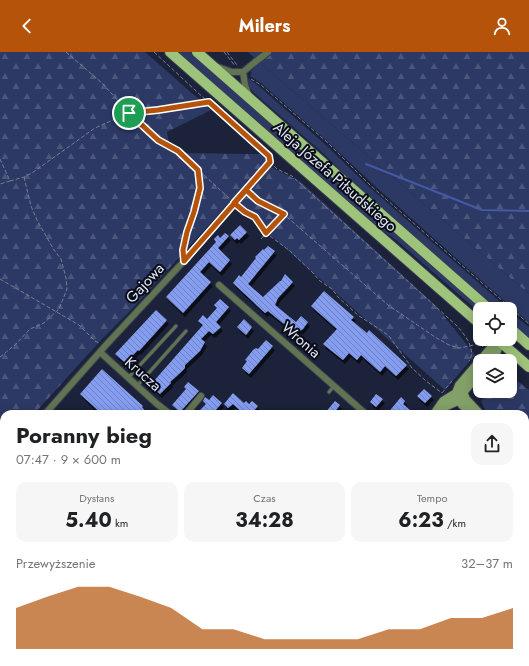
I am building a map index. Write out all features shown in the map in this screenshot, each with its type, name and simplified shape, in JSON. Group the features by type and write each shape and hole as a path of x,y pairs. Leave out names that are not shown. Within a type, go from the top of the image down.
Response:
{"main road":[{"name":"Aleja Józefa Piłsudskiego","path":"170,52 473,318"},
{"name":"Aleja Józefa Piłsudskiego","path":"196,52 481,302"},
{"path":"517,335 529,345"},
{"path":"506,346 529,367"}],"street":[{"path":"211,65 232,72 243,72 268,52"},
{"path":"243,72 245,85 251,100"},
{"name":"Gajowa","path":"49,410 264,170"},
{"name":"Wronia","path":"219,285 361,410"},
{"path":"469,410 459,396 459,385 493,346"},
{"name":"Krucza","path":"100,352 165,410"},
{"path":"435,410 446,405 459,396 473,381"},
{"path":"189,410 201,396"},
{"path":"435,410 444,396 459,396 466,399 476,410"}],"lane":[{"path":"128,378 176,326"},
{"path":"137,386 186,331"},
{"path":"329,392 334,386"}],"path":[{"path":"66,52 102,83 129,113 158,140 178,151 234,203 245,212 255,217 266,233 290,251 320,281 332,289 338,297 359,316 389,336 412,368 444,396 453,380"},
{"path":"154,52 269,156 270,162 277,169 292,176 456,326 466,337 470,346 471,358 468,362"},
{"path":"251,78 328,143 372,186 503,302"},
{"path":"0,184 32,173 95,128 129,113 209,102"},
{"path":"0,159 10,181"},
{"path":"264,170 270,162"},
{"path":"184,261 183,250 200,188 198,170"},
{"path":"0,356 16,344 30,329 44,323 59,309 67,289 61,259 54,250 37,220 31,206 24,177"},
{"path":"246,190 258,201 284,214 398,312 445,343 459,348 473,345"},
{"path":"261,238 284,214"},
{"path":"0,279 79,326 95,341 101,344 102,343"},
{"path":"517,315 529,324"}],"green space":[{"path":"0,52 145,52 211,110 167,132 169,144 176,153 260,154 268,160 38,410 0,410"},
{"path":"177,52 190,52 474,302 473,307 396,240 367,219"},
{"path":"248,52 529,52 529,294 259,62"},
{"path":"259,62 529,294 529,323 517,312 517,302 505,302 328,142 261,83 250,76 252,73 250,72"},
{"path":"248,78 327,146 368,186 500,302 487,302 362,192 324,154 254,93 249,86"},
{"path":"271,167 301,182 435,305 474,354 473,357 445,390 237,205"},
{"path":"517,318 529,327 529,339 517,328"},
{"path":"517,382 529,390 529,410 485,410 481,401 484,398 517,398"}],"building":[{"path":"240,225 247,232 239,240 237,238 235,240 230,235"},
{"path":"225,233 229,236 218,248 230,260 220,272 209,262 200,272 211,282 183,313 166,297 216,242 214,239 218,235 220,238"},
{"path":"268,246 275,251 248,284 263,297 281,281 285,274 293,282 278,298 275,305 296,322 301,316 308,322 303,329 300,331 298,329 292,336 287,332 290,329 268,311 265,313 233,283 239,275 241,277 256,258 255,257"},
{"path":"324,291 354,317 351,320 367,333 369,330 407,365 396,376 385,366 380,372 361,355 357,360 349,353 343,360 323,344 337,329 311,306"},
{"path":"220,299 229,307 216,322 221,327 213,334 209,331 201,339 205,342 200,351 185,365 185,368 160,394 151,386 154,383 153,382 203,325 198,321 203,315 207,319 217,308 214,305"},
{"path":"156,310 167,320 139,351 138,350 132,356 134,362 130,367 115,354"},
{"path":"244,319 252,327 246,335 237,327"},
{"path":"266,340 273,346 249,374 242,368 247,361 245,360 253,350 256,348 258,349"},
{"path":"102,369 143,406 142,407 144,410 98,410 80,394"},
{"path":"188,382 199,391 182,410 178,410 172,405 186,389 184,387"},
{"path":"424,389 432,396 425,403 417,396"},
{"path":"233,393 244,403 246,401 249,404 252,401 258,406 254,410 240,410 233,404 228,408 224,404"},
{"path":"376,394 383,399 376,407 370,402"},
{"path":"213,395 222,403 216,410 200,410 206,404 203,401 205,397 209,400"},
{"path":"401,397 405,401 403,404 410,410 390,410"},
{"path":"335,401 340,405 336,410 327,410"}],"waterway":[{"path":"366,164 482,210 529,211"}],"route":[{"path":"129,113 158,140 178,151 198,170 200,188 183,250 184,261 234,203 246,190 258,201 284,214 266,233 255,217 245,212 234,203 270,162 269,156 209,102 129,113"}]}
